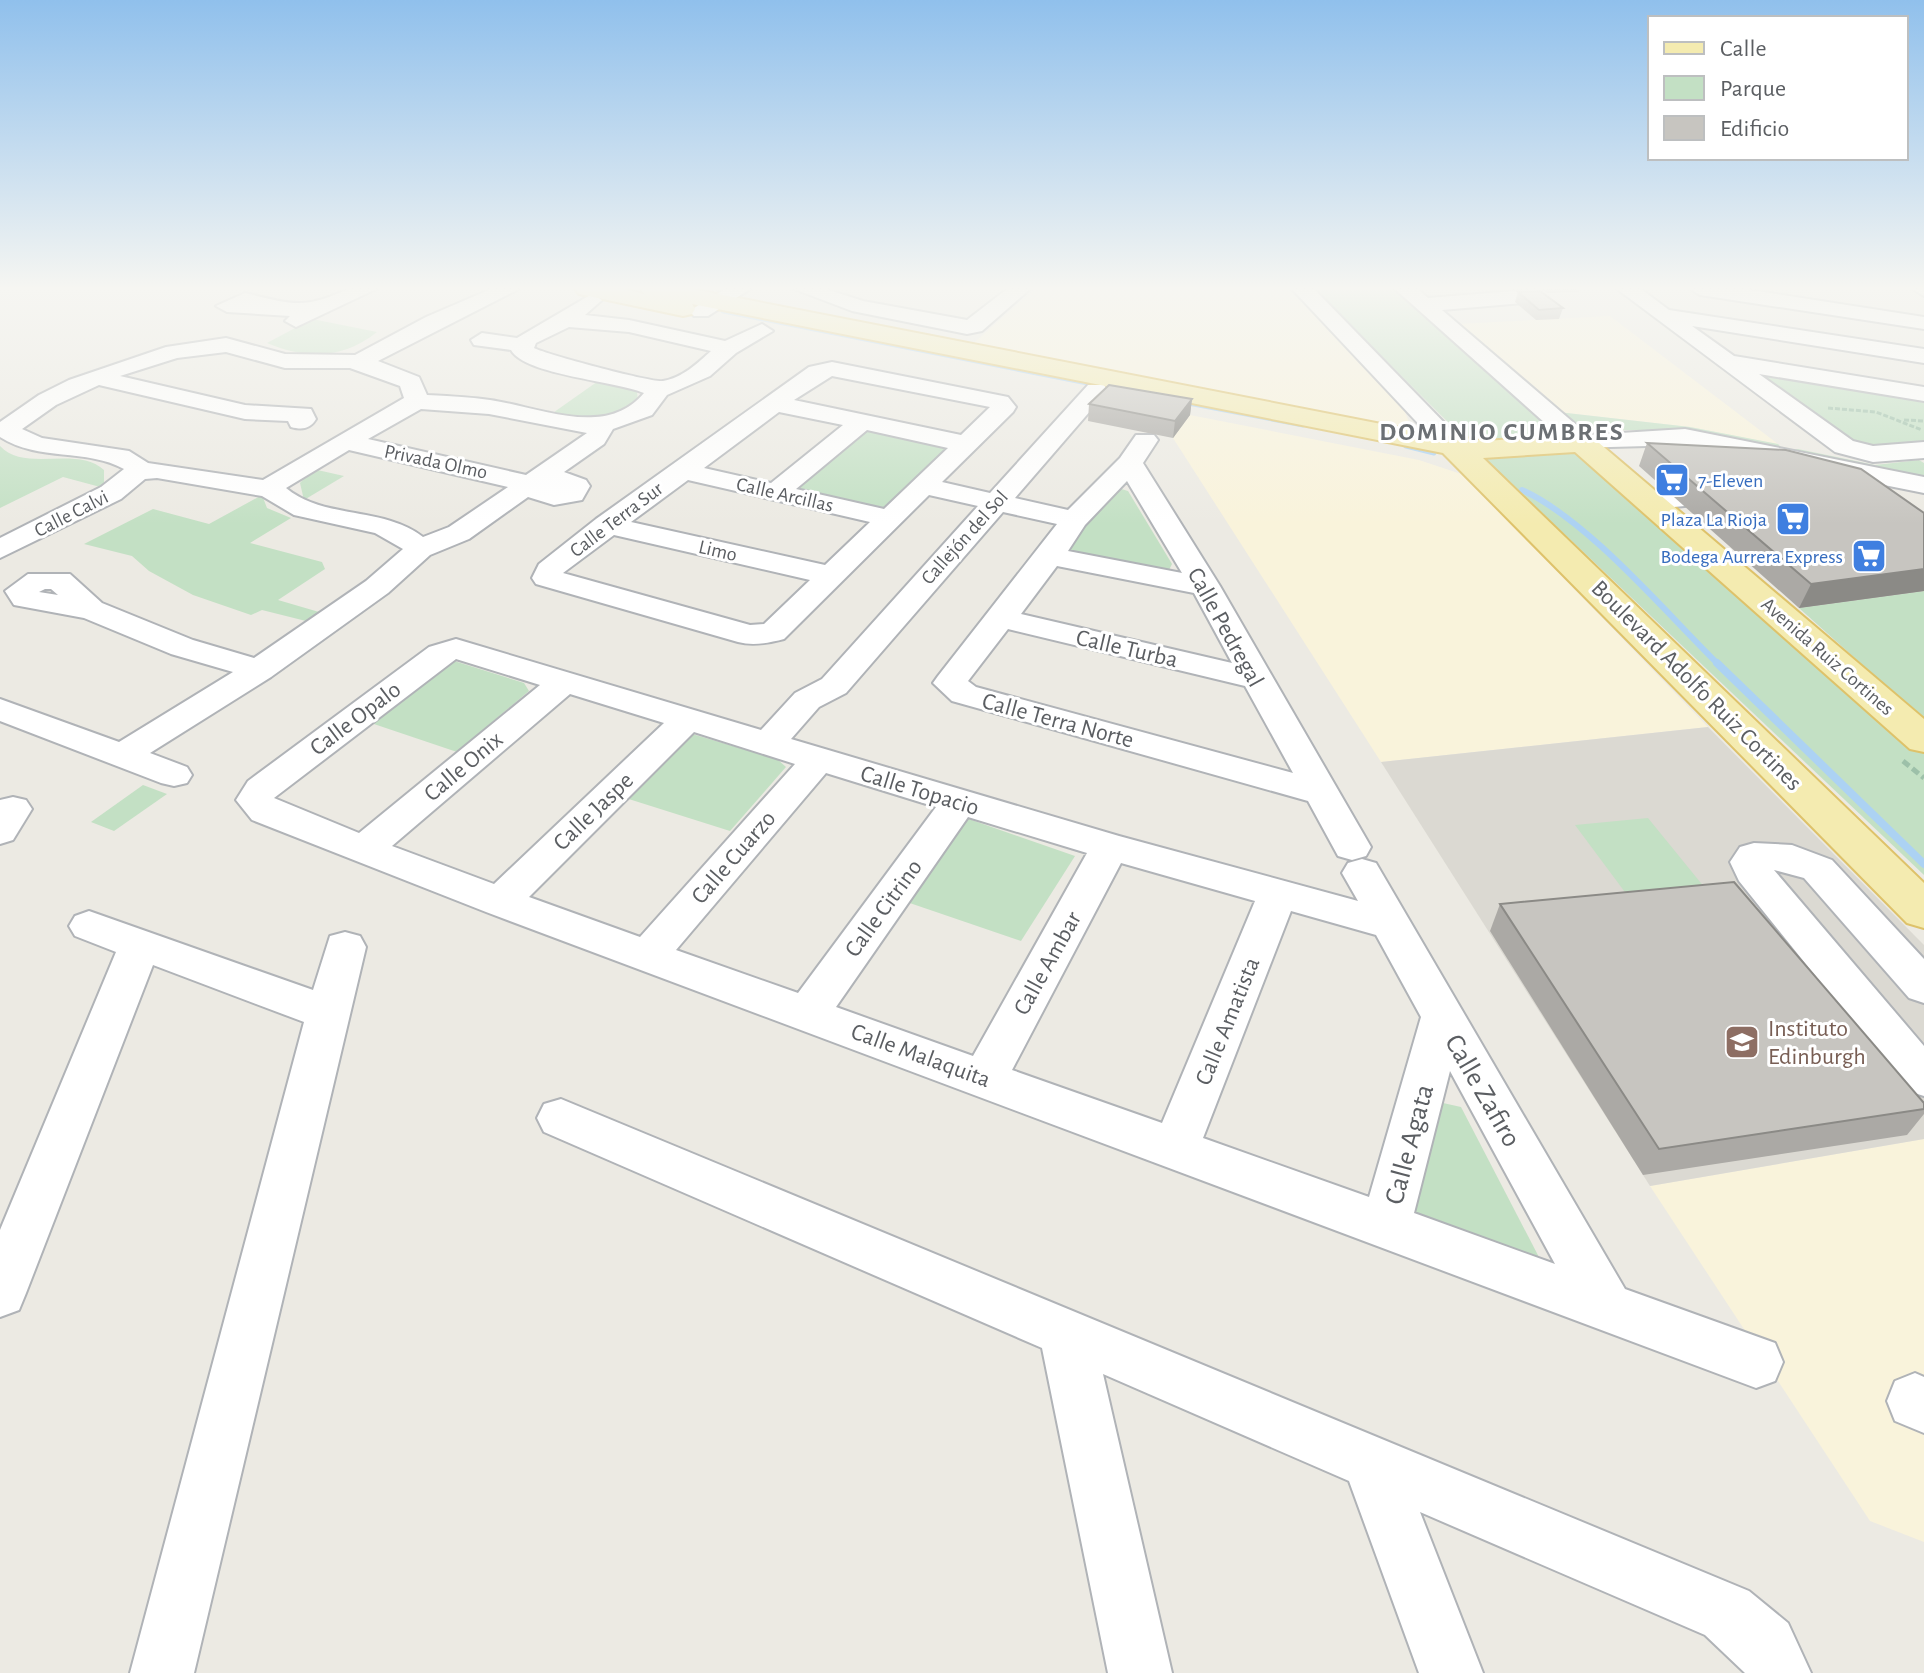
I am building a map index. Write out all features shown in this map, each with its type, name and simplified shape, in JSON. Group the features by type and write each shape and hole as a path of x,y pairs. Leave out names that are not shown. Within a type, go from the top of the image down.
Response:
{"main road":[{"path":"997,367 1096,390 1425,455 1611,446"},
{"path":"1038,367 1460,453"},
{"name":"Avenida Ruiz Cortines","path":"1611,446 1652,501 1924,740"},
{"name":"Boulevard Adolfo Ruiz Cortines","path":"1460,453 1924,911"}],"street":[{"path":"125,367 33,408 3,431 22,443 42,449 84,449 114,454 136,464 138,471 187,471 235,487 269,488 417,401 489,407 581,426 601,425 643,410 659,390 706,367"},
{"path":"364,367 411,382 417,401"},
{"path":"579,367 639,380 659,390"},
{"path":"1377,367 1460,453"},
{"name":"Avenida Ruiz Cortines","path":"1506,367 1611,446"},
{"path":"1733,367 1844,447 1864,453 1924,446"},
{"path":"1757,367 1924,394"},
{"name":"Calle Terra Sur","path":"828,369 1002,403 1002,410 967,444 829,575 779,628 757,636 547,578 549,570 606,525 817,372 828,369"},
{"name":"Privada Olmo","path":"99,378 245,412 277,426 300,422 527,483"},
{"name":"Callejón del Sol","path":"791,752 829,705 834,686 1096,390"},
{"path":"773,403 967,444"},
{"path":"776,492 863,421"},
{"path":"124,754 180,723 259,670 377,587 420,549 451,538 595,439 601,433 601,425"},
{"path":"1611,446 1745,454 1840,474 1924,485"},
{"name":"Calle Terra Norte","path":"1137,451 1079,515 1050,556 951,677 950,683 958,691 1321,793"},
{"name":"Calle Pedregal","path":"1137,451 1254,678 1357,860"},
{"name":"Calle Calvi","path":"0,549 111,493 138,471"},
{"name":"Calle Arcillas","path":"682,471 889,518"},
{"path":"1840,474 1924,499"},
{"path":"930,481 1079,515"},
{"path":"269,488 279,498 302,509 398,530 420,549"},
{"path":"1652,501 1731,495 1758,504"},
{"name":"Limo","path":"606,525 829,575"},
{"path":"1709,551 1749,548"},
{"path":"1050,556 1205,586"},
{"path":"91,610 182,647 259,670"},
{"name":"Calle Turba","path":"1000,618 1254,678"},
{"name":"Calle Topacio","path":"449,650 471,652 686,721 1110,847 1393,925"},
{"name":"Calle Opalo","path":"261,789 449,650"},
{"name":"Calle Onix","path":"363,850 563,683"},
{"path":"0,709 174,775"},
{"name":"Calle Jaspe","path":"500,902 686,721"},
{"name":"Calle Cuarzo","path":"648,955 791,752"},
{"name":"Calle Malaquita","path":"261,789 254,800 258,807 363,850 1756,1362"},
{"name":"Calle Citrino","path":"807,1014 959,802"},
{"name":"Calle Ambar","path":"984,1079 1110,847"},
{"path":"1924,987 1818,869 1792,858 1754,856 1749,862 1753,871 1924,1078"},
{"name":"Calle Zafiro","path":"1357,860 1442,1018 1607,1307"},
{"name":"Calle Amatista","path":"1175,1149 1278,894"},
{"path":"89,926 328,1013"},
{"path":"0,1293 140,945"},
{"path":"162,1673 345,947"},
{"name":"Calle Agata","path":"1386,1225 1442,1018"},
{"path":"561,1118 1727,1613 1765,1646 1779,1673"},
{"path":"1066,1332 1140,1673"},
{"path":"1372,1463 1451,1673"}],"path":[{"path":"1791,409 1854,408 1899,419 1924,421"},
{"path":"1899,419 1924,446"}],"shaded area":[{"path":"1074,367 1364,367 1403,407 1409,422 1397,429"},
{"path":"1506,367 1677,367 1778,444 1690,427 1558,412"},
{"path":"1190,415 1419,460 1464,475 1708,727 1381,762 1173,438"},
{"name":"Instituto Edinburgh","path":"1708,727 1924,945 1924,1139 1650,1186 1381,762"},
{"path":"1924,1139 1924,1542 1870,1521 1650,1186"}],"green space":[{"path":"1393,367 1485,367 1924,752 1924,875"},
{"path":"1769,373 1924,399 1924,444 1873,447 1854,444 1758,375"},
{"path":"601,379 637,392 638,401 605,420 550,415"},
{"path":"1558,412 1690,427 1778,444 1785,451 1664,431 1596,428"},
{"path":"863,421 967,444 889,518 776,492"},
{"path":"0,446 23,458 93,463 104,470 104,488 63,477 0,508"},
{"path":"1798,449 1875,465 1919,460 1924,463 1924,478 1892,472 1786,451"},
{"path":"313,469 344,476 304,500 300,483"},
{"path":"1118,488 1128,491 1172,564 1168,572 1067,555 1061,546"},
{"path":"262,495 267,508 291,518 250,543 322,562 325,569 278,600 319,612 306,621 262,610 251,615 193,595 149,571 132,556 84,544 153,509 209,524"},
{"path":"1924,591 1924,720 1799,608"},
{"path":"451,660 524,683 529,691 457,752 362,720"},
{"path":"682,731 777,759 786,767 730,831 616,795"},
{"path":"143,785 167,794 114,831 91,822"},
{"path":"963,817 1075,856 1021,941 898,899"},
{"path":"1648,818 1718,904 1639,911 1575,825"},
{"path":"1434,1101 1461,1107 1542,1263 1402,1214"}],"building":[{"path":"1109,385 1192,399 1175,421 1089,404"},
{"name":"Plaza La Rioja","path":"1647,443 1786,450 1861,469 1924,513 1924,569 1811,584"},
{"path":"1734,882 1924,1103 1924,1109 1659,1149 1500,904"}],"waterway":[{"path":"1007,367 1118,389"},
{"path":"1183,402 1303,425"},
{"path":"1406,446 1434,453"},
{"path":"1522,490 1547,504 1599,545 1718,664"},
{"path":"1718,664 1924,864"}],"place":[{"name":"7-Eleven","path":"1672,480"},
{"name":"Plaza La Rioja","path":"1793,519"},
{"name":"Bodega Aurrera Express","path":"1869,556"},
{"name":"Instituto Edinburgh","path":"1742,1042"}],"district":[{"name":"DOMINIO CUMBRES","path":"1502,431"}]}
